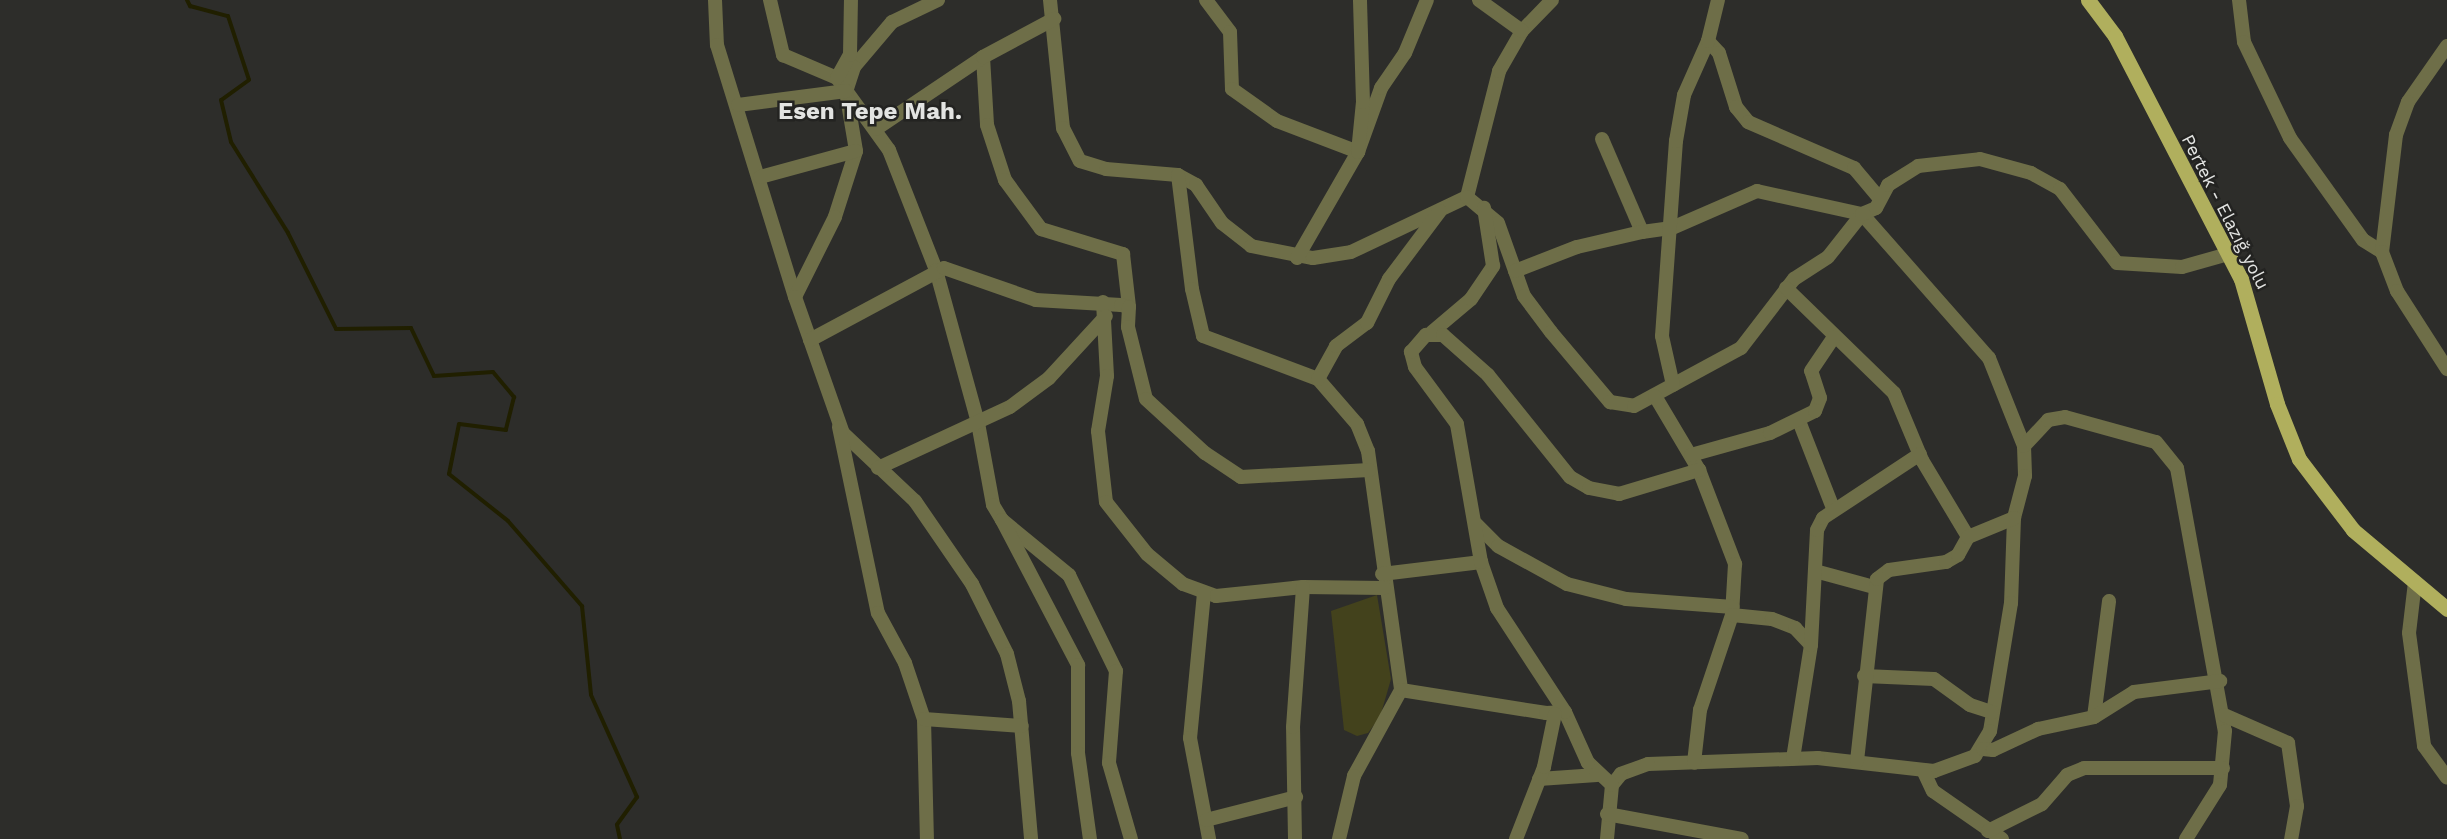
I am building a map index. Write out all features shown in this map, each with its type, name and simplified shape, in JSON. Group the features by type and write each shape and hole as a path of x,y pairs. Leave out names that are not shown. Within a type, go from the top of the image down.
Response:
{"main road":[{"name":"Pertek - Elazığ yolu","path":"2088,0 2115,36 2250,301 2277,404 2299,459 2334,510 2447,609"}],"street":[{"path":"715,0 717,45 738,105 795,297 838,422 878,613 905,663 924,719 927,839"},
{"path":"770,0 783,55 837,78 876,129 936,270 978,423 993,505 1077,665 1079,776 1090,839"},
{"path":"837,78 850,55 851,0"},
{"path":"795,297 835,218 856,151 846,92 854,67 892,22 938,0"},
{"path":"1050,0 1054,19 1063,128 1072,154 1092,167 1178,175 1196,185 1237,238 1268,252 1298,258 1351,252 1467,197 1499,71 1522,31 1552,0"},
{"path":"1206,0 1230,32 1232,88 1277,121 1358,152"},
{"path":"1358,152 1363,102 1360,0"},
{"path":"1298,258 1358,152 1381,88 1405,53 1427,0"},
{"path":"1479,0 1522,31"},
{"path":"1673,385 1662,336 1679,116 1708,41 1718,0"},
{"path":"2239,0 2244,42 2290,138 2362,240 2382,252"},
{"path":"876,129 983,57 1054,19"},
{"path":"1708,41 1719,53 1736,107 1748,122 1854,168 1878,196"},
{"path":"2447,45 2408,102 2396,135 2382,252 2397,291 2447,369"},
{"path":"983,57 987,124 1005,180 1041,229 1124,254 1129,307 1128,327 1146,399 1205,453 1241,477 1369,470"},
{"path":"738,105 846,92"},
{"path":"1602,139 1642,232"},
{"path":"759,177 856,151"},
{"path":"1467,197 1484,208 1498,223 1524,296 1610,402 1634,406 1741,348 1786,288 1828,257 1862,214 1876,208 1878,196 1918,166 1980,159 2031,173 2060,189 2117,263 2182,267 2228,254"},
{"path":"1178,175 1192,289 1203,336 1318,379 1357,424 1369,470 1383,581 1401,662 1401,690 1354,776 1339,839"},
{"path":"1515,271 1578,247 1642,232 1672,228 1757,191 1862,214 1983,349 2024,446 2025,476 2014,518 2010,603 1992,712 1983,749"},
{"path":"1484,208 1482,220 1494,247 1489,274 1472,299 1432,332 1416,342 1410,359 1457,424 1481,562 1509,630 1597,775 1612,784"},
{"path":"1318,379 1336,346 1367,323 1389,279 1428,234 1440,211"},
{"path":"810,340 936,270 967,272 1047,302 1105,309 1129,307"},
{"path":"1786,288 1833,338 1894,393 1920,454 1968,537"},
{"path":"878,468 978,423 1049,378 1105,309"},
{"path":"1105,309 1107,376 1098,430 1108,511 1173,578 1204,593 1229,597 1303,587 1383,581 1481,562"},
{"path":"1432,332 1443,335 1488,375 1570,477 1589,488 1619,494 1699,470"},
{"path":"1691,455 1799,421 1815,411 1820,398 1811,371 1833,338"},
{"path":"1655,396 1699,470 1735,564 1733,611 1700,710 1694,764"},
{"path":"2024,446 2059,416 2156,442 2169,451 2185,496 2220,681 2224,715 2223,768 2213,801 2186,839"},
{"path":"1799,421 1833,508"},
{"path":"838,422 852,444 915,501 972,584 1007,654 1022,726 1031,839"},
{"path":"1793,759 1811,645 1817,530 1833,508 1920,454"},
{"path":"1857,761 1874,587 1889,570 1946,562 1958,555 1968,537 2014,518"},
{"path":"1002,520 1070,575 1116,671 1109,763 1131,839"},
{"path":"1476,524 1498,546 1567,584 1626,599 1733,611 1772,619 1795,628 1811,645"},
{"path":"1815,571 1874,587"},
{"path":"2415,582 2409,633 2424,746 2447,777"},
{"path":"1295,839 1293,727 1303,587"},
{"path":"1204,593 1190,738 1209,839"},
{"path":"2094,717 2109,601"},
{"path":"1864,676 1934,679 1970,705 1992,712"},
{"path":"1607,839 1607,814 1612,784 1621,774 1648,764 1793,759 1857,761 1923,770 1954,767 1983,749 1993,750 2038,729 2094,717 2134,692 2220,681"},
{"path":"1401,690 1560,713"},
{"path":"1516,839 1539,780 1560,713"},
{"path":"2224,715 2288,743 2297,806 2291,839"},
{"path":"924,719 1022,726"},
{"path":"1988,831 2042,804 2067,776 2084,768 2223,768"},
{"path":"1923,770 1933,791 2002,839"},
{"path":"1539,780 1597,775"},
{"path":"1206,819 1296,797"},
{"path":"1607,814 1742,839"}],"shaded area":[{"path":"1377,595 1391,679 1380,717 1368,733 1357,736 1344,730 1331,611"}],"waterway":[{"path":"187,0 190,6 228,16 249,80 221,100 231,142 288,233 336,329 411,328 434,376 493,372 514,397 506,430 459,424 449,474 508,521 582,606 591,695 637,797 617,825 620,839"}],"district":[{"name":"Esen Tepe Mah.","path":"870,112"}]}
